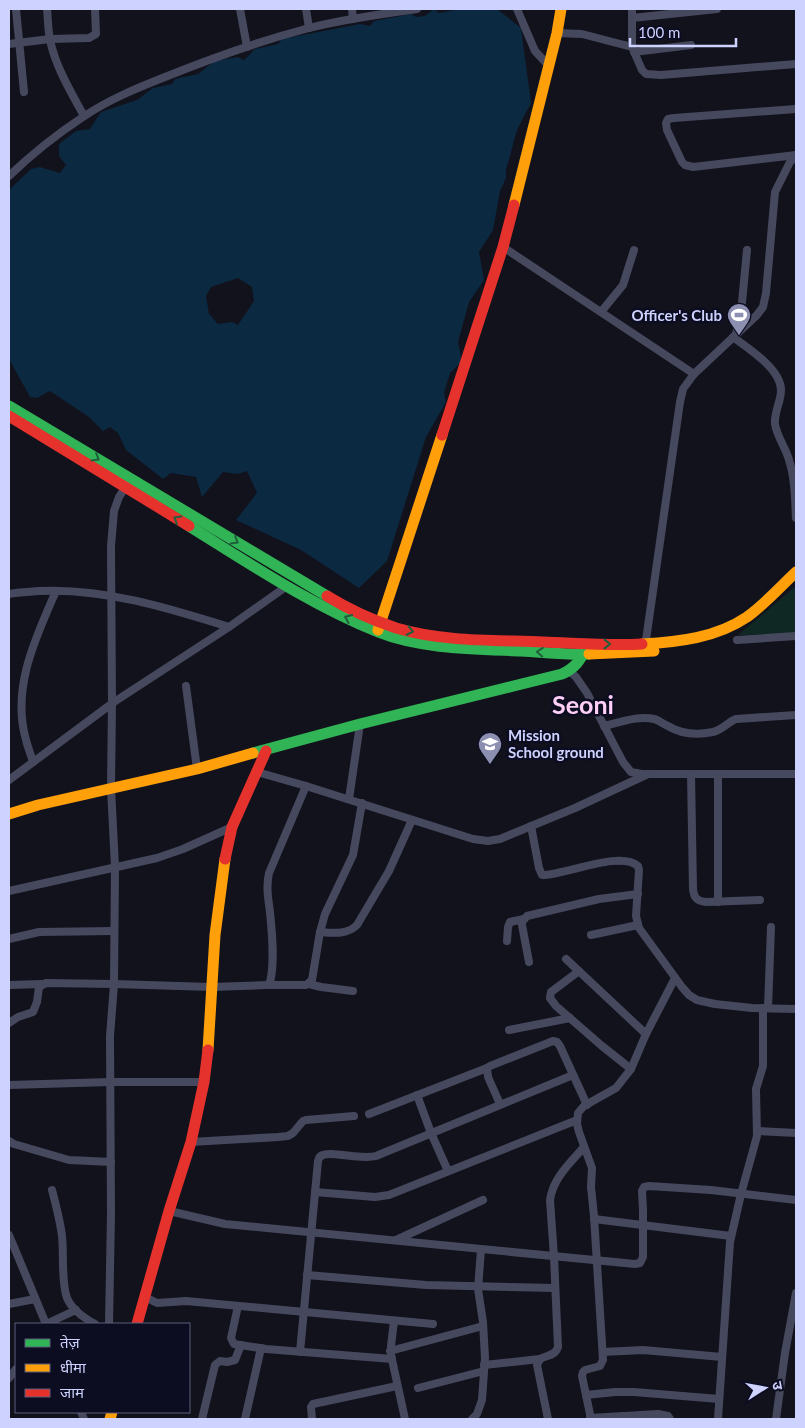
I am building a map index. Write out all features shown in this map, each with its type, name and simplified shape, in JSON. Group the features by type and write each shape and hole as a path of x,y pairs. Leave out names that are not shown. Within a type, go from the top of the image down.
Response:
{"main road":[{"path":"379,627 503,246 549,66 561,9"},
{"path":"9,406 287,586 331,610 379,627"},
{"path":"9,416 342,605 396,638 469,649 680,649 704,644 730,634 755,621 796,584"},
{"path":"645,648 691,639 730,627 765,603 796,572"},
{"path":"9,814 111,788 197,769 360,724 569,672 575,667 586,649"},
{"path":"137,1323 191,1142 204,1082 220,891 226,852 232,828 266,751"}],"street":[{"path":"16,9 24,92"},
{"path":"47,9 50,39 55,58 84,116"},
{"path":"9,44 50,39 89,38 96,34 94,9"},
{"path":"240,9 247,47"},
{"path":"306,9 309,28"},
{"path":"352,9 353,19"},
{"path":"9,176 49,142 84,116 132,91 184,69 309,28 417,9"},
{"path":"517,9 535,51 549,66"},
{"path":"632,9 633,49 642,70 646,74 796,64"},
{"path":"632,18 717,9"},
{"path":"557,33 582,34 633,49 691,45"},
{"path":"796,109 674,118 666,123 666,130 685,166 693,167 796,156"},
{"path":"645,648 683,389 694,374 757,315 763,307 766,293 775,192 790,162 796,156"},
{"path":"503,246 694,374"},
{"path":"602,312 623,285 634,250"},
{"path":"735,336 742,307 747,250"},
{"path":"735,336 771,368 780,385 781,392 775,424 790,461 796,518"},
{"path":"109,1323 110,1036 114,984 115,867 111,788 111,546 114,512 128,483"},
{"path":"9,780 112,703 287,586"},
{"path":"9,594 56,591 112,596 179,612 228,627"},
{"path":"33,762 24,729 23,686 29,657 56,591"},
{"path":"737,640 796,636"},
{"path":"569,672 583,686 627,768 631,772 648,774 796,774"},
{"path":"186,686 197,769"},
{"path":"604,726 646,718 658,720 669,728 699,734 720,730 736,719 796,715"},
{"path":"349,799 360,724"},
{"path":"258,772 472,839 488,841 500,839 575,808 648,774"},
{"path":"691,774 695,898 701,902 760,900"},
{"path":"718,774 718,902"},
{"path":"267,985 270,982 272,966 272,928 267,881 306,786"},
{"path":"310,984 314,974 320,932 325,914 353,855 362,803"},
{"path":"320,932 349,931 357,925 389,871 412,820"},
{"path":"531,826 542,875 614,861 629,861 638,866 636,916 638,925 642,935 689,995 697,1000 714,1004 796,1010"},
{"path":"9,891 157,858 232,828"},
{"path":"507,941 510,922 524,919 532,914 599,899 638,894"},
{"path":"524,919 522,925 529,962"},
{"path":"591,935 638,925"},
{"path":"718,1419 731,1236 757,1131 756,1089 763,1066 770,927"},
{"path":"9,939 38,932 114,931"},
{"path":"566,959 646,1034"},
{"path":"579,971 551,992 550,998 552,1002 631,1069"},
{"path":"670,1419 668,1416 658,1414 590,1419 582,1376 585,1370 600,1366 603,1360 603,1352 591,1187 592,1168 579,1132 577,1120 578,1113 587,1104 616,1088 631,1069 646,1034 675,978"},
{"path":"9,986 51,983 212,987 310,984 353,991"},
{"path":"9,1023 13,1019 33,1012 37,1002 39,987 42,984"},
{"path":"509,1030 570,1018"},
{"path":"369,1114 553,1041 557,1042 560,1046 587,1104"},
{"path":"487,1068 488,1077 500,1104"},
{"path":"300,1352 318,1161 322,1155 370,1158 573,1075"},
{"path":"9,1085 204,1082"},
{"path":"417,1095 448,1171"},
{"path":"191,1142 278,1138 293,1133 306,1120 354,1116"},
{"path":"315,1192 381,1197 394,1194 577,1120"},
{"path":"757,1131 796,1133"},
{"path":"9,1141 69,1160 111,1162"},
{"path":"418,1388 484,1368 540,1359 553,1354 557,1350 556,1288 550,1210 551,1192 553,1185 563,1171 584,1147"},
{"path":"169,1211 226,1224 635,1264 640,1263 643,1257 641,1194 644,1187 693,1189 796,1200"},
{"path":"52,1190 62,1235 66,1293 70,1304 84,1318 93,1323"},
{"path":"394,1241 483,1200"},
{"path":"594,1219 731,1236"},
{"path":"9,1235 46,1323"},
{"path":"472,1419 477,1414 482,1400 484,1368 483,1326 478,1286 481,1250"},
{"path":"307,1275 414,1284 556,1288"},
{"path":"776,1419 796,1294"},
{"path":"144,1297 157,1303 186,1301 432,1324"},
{"path":"9,1304 35,1299"},
{"path":"238,1306 231,1338 234,1344 300,1352 391,1355 483,1326"},
{"path":"48,1323 76,1310"},
{"path":"394,1321 391,1355 405,1419"},
{"path":"202,1419 215,1365 220,1361 228,1362 235,1360 240,1345"},
{"path":"245,1419 261,1348"},
{"path":"603,1352 643,1350 722,1357"},
{"path":"540,1359 537,1366 548,1419"},
{"path":"312,1419 310,1407 313,1404 398,1386"},
{"path":"586,1395 634,1392 719,1399"}],"green space":[{"path":"796,586 796,634 738,635"}],"water":[{"path":"434,9 439,13 461,9 497,9 521,28 531,103 517,130 506,170 506,178 500,191 493,230 479,252 484,280 469,302 458,342 462,361 450,373 444,393 446,402 426,437 387,561 359,588 301,550 236,520 257,493 247,471 238,474 223,472 202,497 196,477 171,473 163,479 126,450 118,433 110,427 103,431 89,417 50,391 37,398 30,397 9,359 9,190 31,169 40,167 60,173 66,165 59,156 59,144 76,131 90,129 101,112 137,100 153,88 172,84 175,79 198,74 215,61 238,57 244,60 255,49 278,44 282,39 360,24 370,26 374,21 411,14 416,17 425,16","holes":["238,278 252,287 254,301 238,325 232,322 218,324 209,314 206,296 211,287"]}],"traffic: fast":[{"path":"9,406 327,596"},
{"path":"189,526 305,597 353,621 394,638 430,645 467,649 589,654"},
{"path":"253,753 360,724 562,674 577,663 586,648"}],"traffic: slow":[{"path":"514,205 557,33 561,9"},
{"path":"378,630 442,435"},
{"path":"642,644 696,638 723,630 747,617 760,607 796,572"},
{"path":"589,654 654,651"},
{"path":"9,814 38,805 197,769 253,753"},
{"path":"208,1050 215,935 225,859"},
{"path":"110,1419 112,1413"}],"traffic: jam":[{"path":"442,435 503,247 514,205"},
{"path":"9,416 189,526"},
{"path":"327,596 352,610 387,625 432,636 605,645 642,644"},
{"path":"225,859 232,827 266,751"},
{"path":"137,1323 191,1142 204,1082 208,1050"}],"place":[{"name":"Officer's Club","path":"739,336"},
{"name":"Mission School ground","path":"490,765"}],"district":[{"name":"Seoni","path":"583,704"}]}
